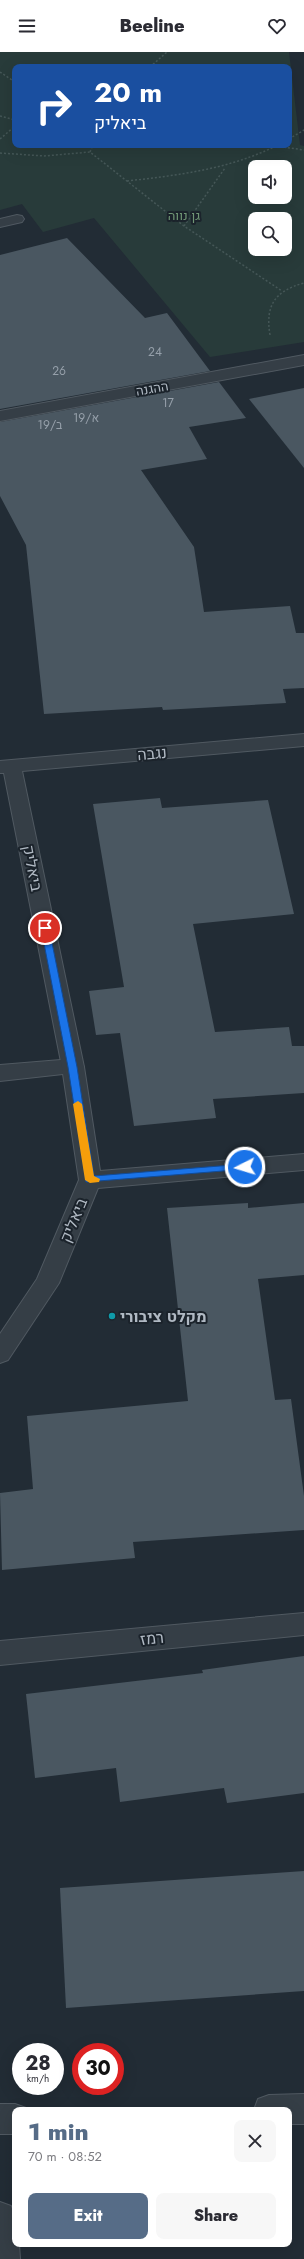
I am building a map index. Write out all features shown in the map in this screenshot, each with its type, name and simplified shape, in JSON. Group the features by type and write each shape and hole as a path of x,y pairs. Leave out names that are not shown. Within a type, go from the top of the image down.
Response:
{"street":[{"path":"0,223 16,219"},
{"name":"ההגנה","path":"0,416 304,360"},
{"name":"נגבה","path":"6,766 304,740"},
{"name":"ביאליק","path":"0,1353 47,1283 90,1180 73,1067 6,766"},
{"path":"0,1073 73,1067"},
{"path":"90,1180 304,1162"},
{"name":"רמז","path":"0,1653 304,1624"},
{"path":"292,2109 304,2109"},
{"path":"0,2119 12,2119"},
{"path":"0,2217 5,2259"}],"path":[{"path":"153,64 167,52"},
{"path":"0,72 12,80"},
{"path":"0,116 12,119"},
{"path":"0,139 12,129"},
{"path":"292,137 304,130"},
{"path":"90,152 92,148"},
{"path":"127,181 225,168 262,154 273,148"},
{"path":"290,148 304,150"},
{"path":"0,153 44,156 90,152 184,226 282,291"},
{"path":"184,226 225,168"},
{"path":"276,365 268,327 272,304 282,291 304,283"}],"green space":[{"name":"גן נווה","path":"0,52 289,52 290,64 12,64 12,148 292,148 292,77 300,145 304,146 304,342 210,357 94,218 43,232 22,204 0,210"}],"building":[{"path":"67,238 145,318 167,313 210,371 0,409 0,255"},
{"path":"219,382 246,418 189,427 207,459 141,470 194,547 204,612 290,606 296,633 304,633 304,688 283,689 286,703 163,710 162,707 44,714 26,545 0,496 0,422"},
{"path":"304,388 304,468 249,399"},
{"path":"160,798 162,808 268,800 294,914 193,924 215,1032 289,1027 292,1046 304,1046 304,1093 213,1099 216,1118 134,1126 120,1033 96,1035 89,991 124,987 93,804"},
{"path":"248,1203 248,1208 304,1203 304,1275 258,1279 275,1400 291,1399 304,1496 304,1530 133,1542 135,1558 2,1570 0,1493 33,1489 27,1416 188,1401 167,1208"},
{"path":"304,1656 304,1793 227,1803 224,1788 120,1802 116,1768 35,1778 26,1694 203,1673 202,1670"},
{"path":"304,1871 304,1991 66,2008 60,1888"}],"slow traffic":[{"path":"78,1104 90,1180 95,1179"}],"place":[{"name":"מקלט ציבורי","path":"112,1316"}],"route":[{"path":"45,928 73,1067 90,1180 245,1167"}]}
